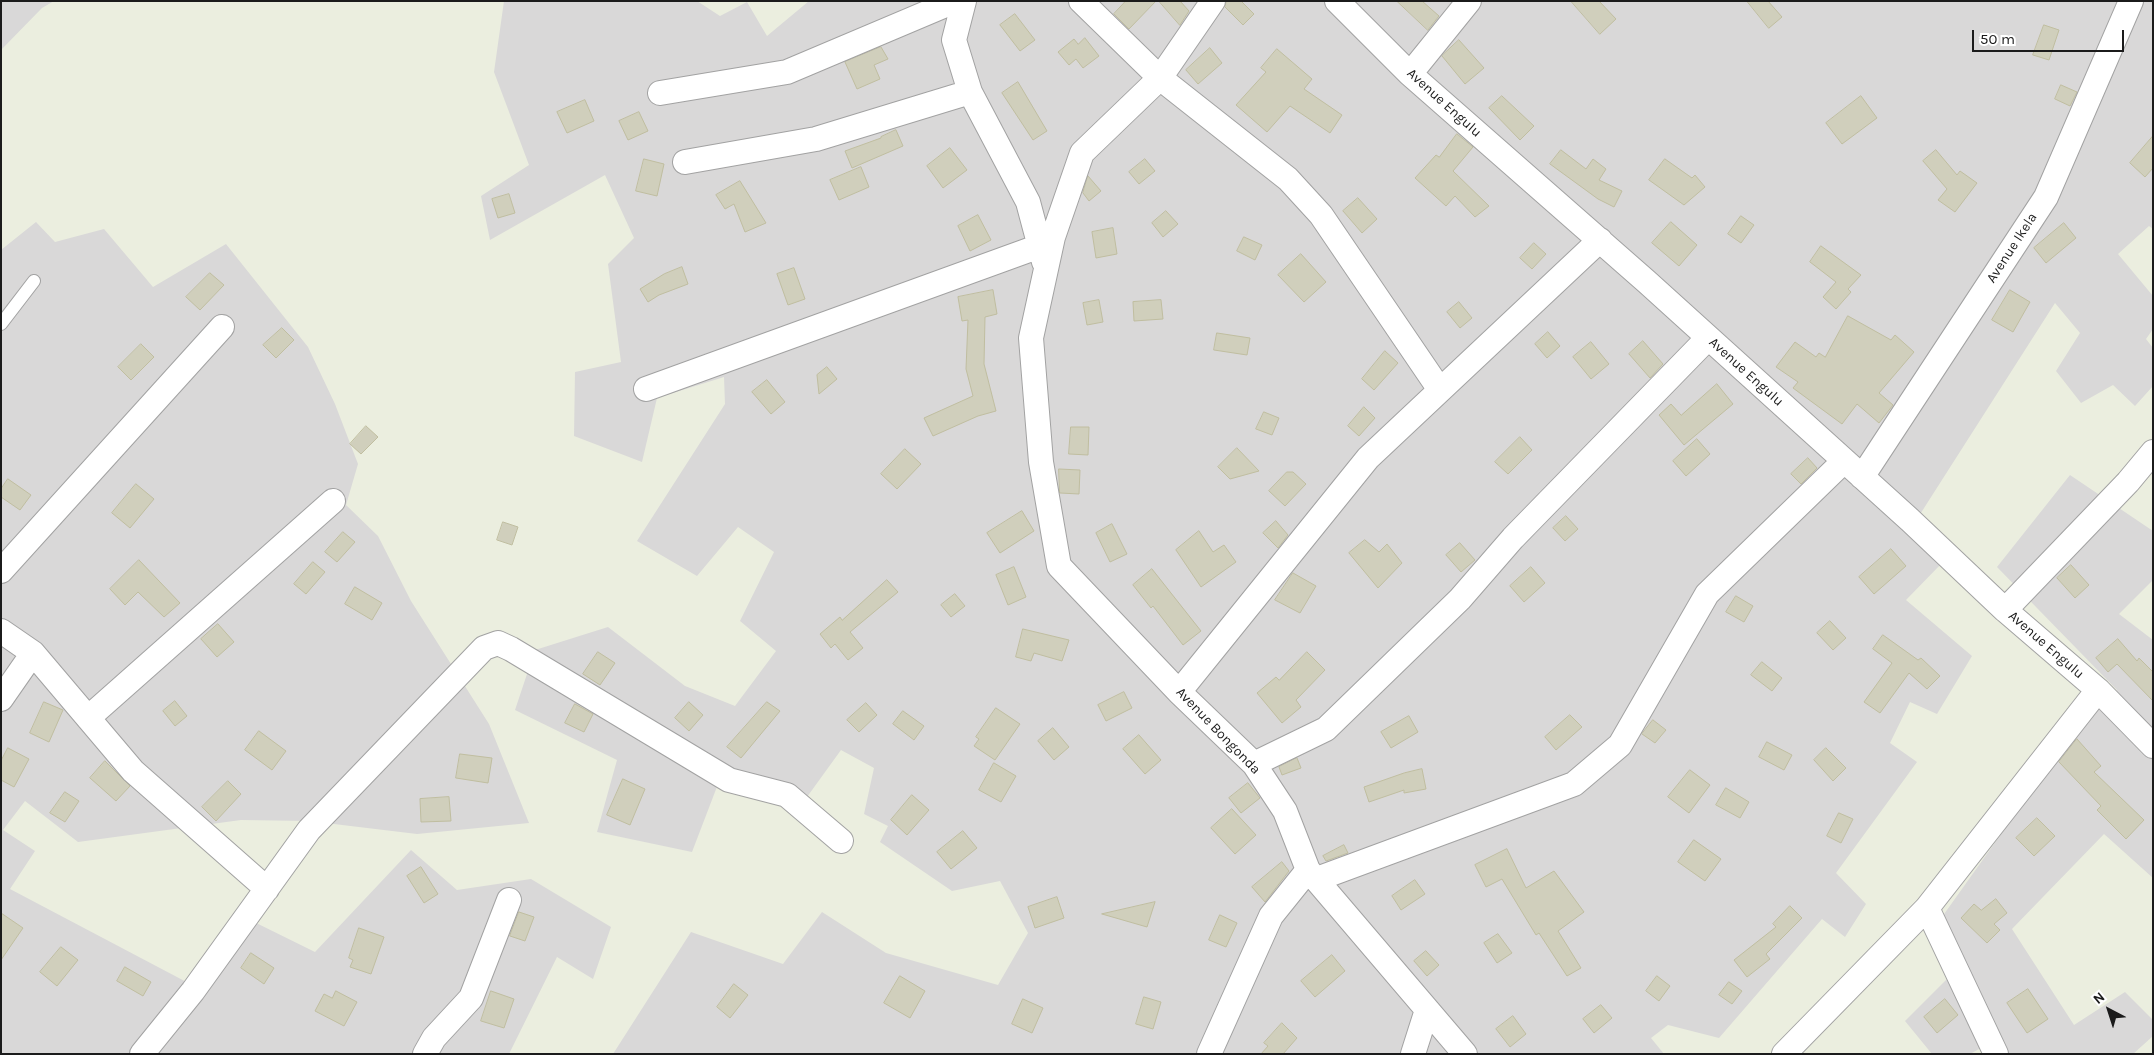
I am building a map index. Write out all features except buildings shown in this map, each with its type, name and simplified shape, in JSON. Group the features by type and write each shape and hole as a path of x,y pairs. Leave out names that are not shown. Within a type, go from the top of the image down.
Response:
{"street":[{"path":"660,92 787,72 955,1"},
{"path":"964,1 954,40 970,92 1028,202 1046,269"},
{"path":"1080,1 1160,78 1295,186 1321,216 1440,390"},
{"path":"1046,269 1053,237 1082,153 1160,78 1213,1"},
{"name":"Avenue Engulu","path":"1337,1 1410,74 1600,240 1862,477 2005,610 2098,690 2153,746"},
{"path":"1410,74 1469,1"},
{"name":"Avenue Ikela","path":"1862,477 2046,197 2130,1"},
{"path":"685,162 816,139 970,92"},
{"path":"1179,692 1368,458 1600,240"},
{"path":"646,389 1040,246"},
{"name":"Avenue Bongonda","path":"1046,269 1031,338 1041,462 1059,566 1179,692 1254,764 1285,811 1313,874 1464,1054"},
{"path":"1,571 222,327"},
{"path":"1254,764 1326,729 1460,599 1513,538 1708,338"},
{"path":"2005,610 2128,482 2153,452"},
{"path":"1209,1054 1271,916 1313,874 1574,784 1620,745 1707,594 1844,461"},
{"path":"88,718 333,501"},
{"path":"1,631 33,653 134,771 267,889"},
{"path":"142,1054 193,991 309,830 484,648 498,644 511,649 729,780 787,795 840,841"},
{"path":"1,699 33,653"},
{"path":"1784,1054 1926,908 2098,690"},
{"path":"425,1054 434,1038 470,998 509,900"},
{"path":"1926,908 1996,1054"},
{"path":"1413,1054 1427,1010"}],"lane":[{"path":"1,324 34,281"}],"shaded area":[{"path":"1,1 54,1 42,8 1,50"},
{"path":"504,1 697,1 720,16 747,2 767,36 809,1 2153,1 2153,229 2149,226 2118,254 2153,296 2153,329 2146,339 2153,348 2153,386 2135,406 2113,385 2081,403 2056,371 2080,333 2055,303 1910,530 1943,562 1906,600 1972,656 1937,714 1910,702 1890,743 1917,762 1836,873 1866,904 1845,937 1822,919 1719,1038 1668,1025 1651,1038 1664,1054 613,1054 691,932 783,964 822,912 886,953 998,985 1028,933 1000,881 952,891 880,842 888,826 864,814 874,768 841,750 807,797 723,771 692,852 597,832 617,760 515,710 535,650 608,627 685,686 735,706 776,651 740,621 774,552 738,527 697,576 637,541 725,404 724,377 657,398 642,462 574,436 575,372 621,362 608,264 634,238 605,175 490,240 481,196 529,165 494,72"},
{"path":"36,222 55,242 104,229 153,287 226,244 308,347 335,404 358,464 346,505 378,536 411,601 489,724 529,823 417,834 309,821 241,820 78,842 25,801 3,830 35,851 10,889 194,986 240,915 315,952 411,850 457,890 531,879 611,927 593,979 557,957 509,1054 1,1054 1,250"},
{"path":"2070,475 2153,531 2153,580 2119,614 2153,640 2153,878 2104,834 2012,929 2074,1025 2125,992 2153,1020 2153,1036 2133,1054 2009,1054 2001,1037 1970,1054 1932,1054 1905,1021 1956,970 1932,931 2071,736 2117,690 1997,567"}]}
